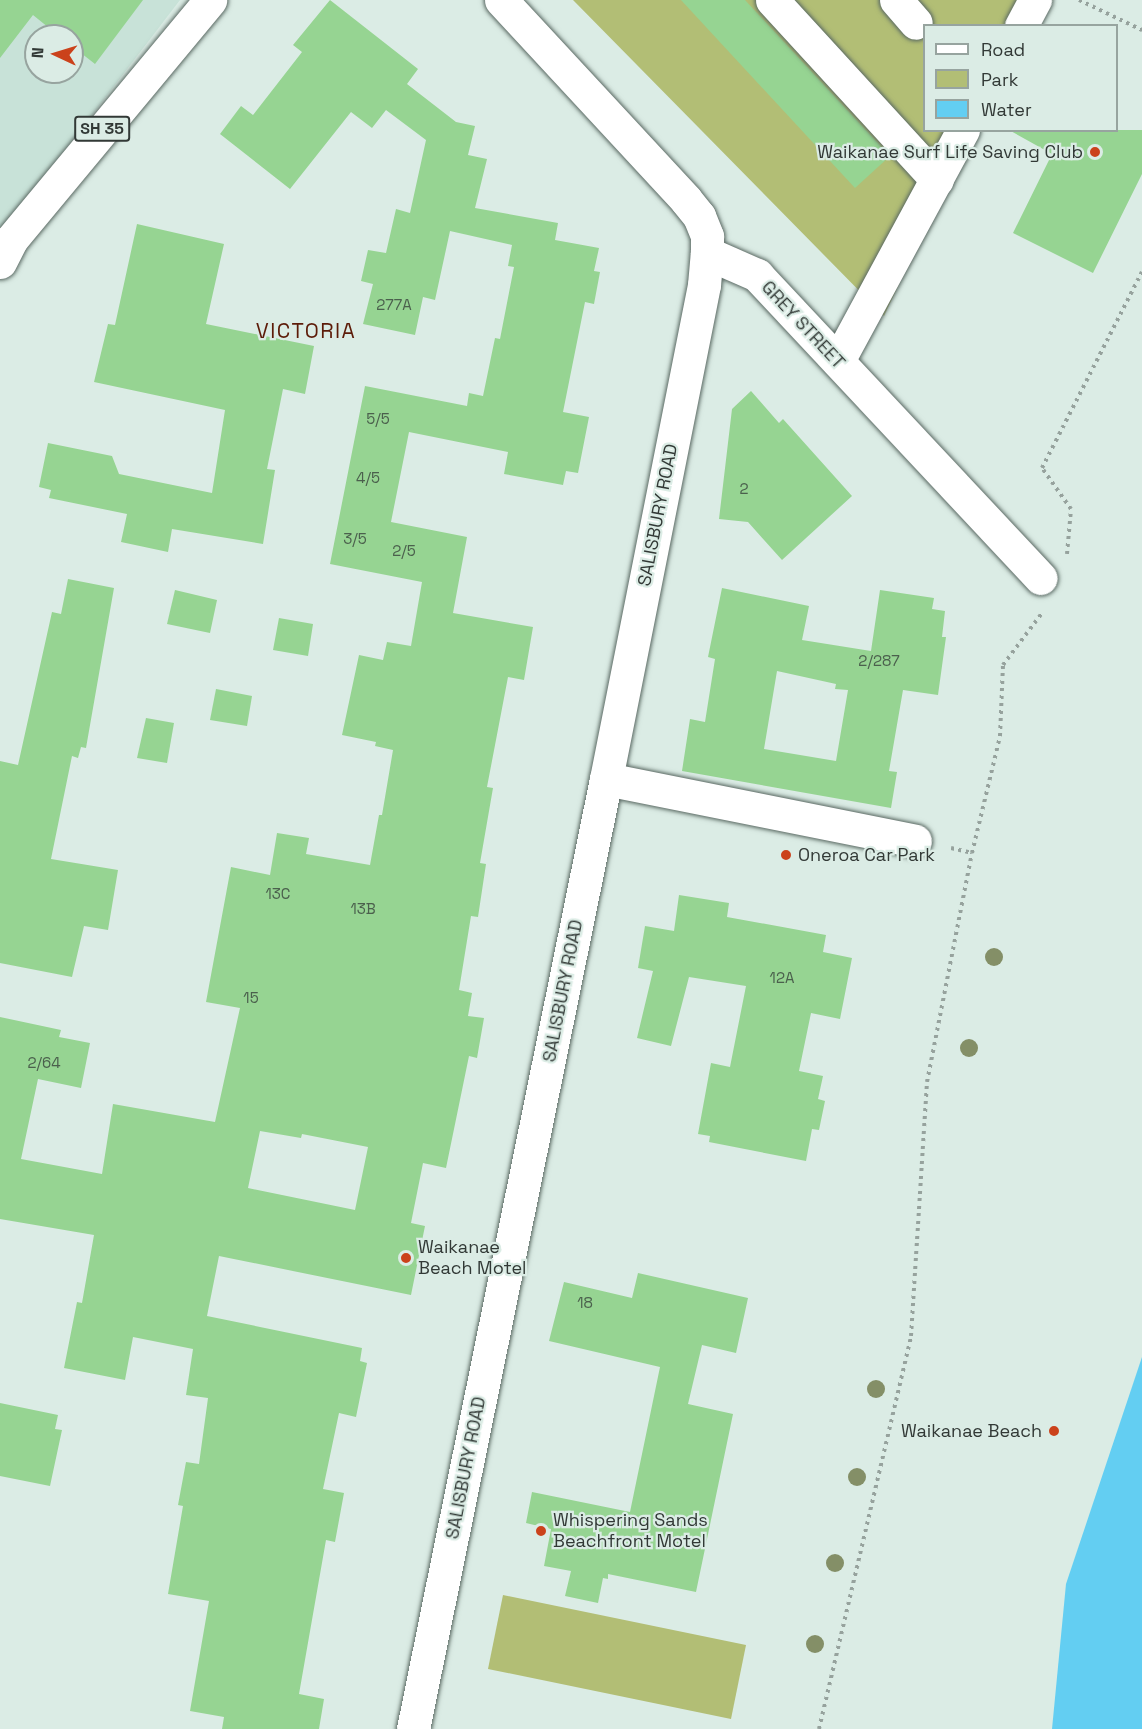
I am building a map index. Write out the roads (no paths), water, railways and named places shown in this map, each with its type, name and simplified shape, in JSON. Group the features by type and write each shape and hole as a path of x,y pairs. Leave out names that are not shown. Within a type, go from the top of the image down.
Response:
{"main road":[{"name":"SH 35","path":"0,262 11,240 210,0"},
{"path":"501,0 686,200 699,216 707,236 707,253"},
{"path":"772,0 936,180"},
{"path":"1022,24 1035,0"},
{"path":"838,362 962,132"},
{"name":"GREY STREET","path":"707,253 757,275 1041,578"},
{"name":"SALISBURY ROAD","path":"413,1729 606,779 704,285 707,253"},
{"path":"606,779 915,841"}],"water":[{"path":"1142,1357 1142,1729 1052,1729 1066,1584"}],"place":[{"name":"Waikanae Surf Life Saving Club","path":"1095,152"},
{"name":"Oneroa Car Park","path":"786,855"},
{"name":"Waikanae Beach Motel","path":"406,1258"},
{"name":"Waikanae Beach","path":"1054,1431"},
{"name":"Whispering Sands Beachfront Motel","path":"541,1531"}],"district":[{"name":"VICTORIA","path":"306,331"}]}
